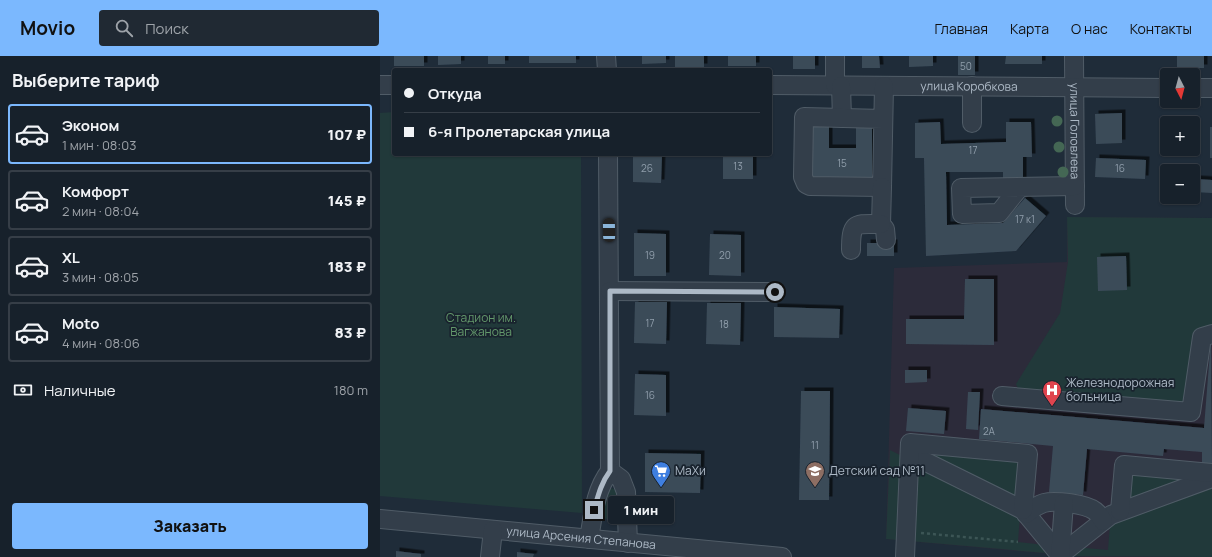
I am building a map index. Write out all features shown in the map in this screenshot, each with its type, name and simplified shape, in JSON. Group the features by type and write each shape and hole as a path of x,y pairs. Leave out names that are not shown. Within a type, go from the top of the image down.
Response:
{"street":[{"path":"606,56 606,68"},
{"path":"835,56 842,118"},
{"name":"улица Головлева","path":"1074,56 1075,205"},
{"path":"380,85 392,85"},
{"name":"улица Коробкова","path":"772,85 1160,88"},
{"path":"853,250 851,232 855,226 861,224 884,232 882,187 884,86"},
{"path":"972,86 972,123"},
{"path":"1200,88 1212,88"},
{"path":"882,187 810,186 804,180 804,117 883,119"},
{"path":"589,539 599,491 604,478 610,471 608,156"},
{"path":"1020,187 1075,186"},
{"path":"610,291 775,292"},
{"path":"1002,396 1190,412 1202,337 1212,334"},
{"path":"905,557 910,443 1028,454 1024,512"},
{"path":"910,454 1024,512 1060,556"},
{"path":"1120,511 1124,465 1212,473"},
{"path":"610,471 621,479 626,492 628,542"},
{"path":"1060,556 1112,514 1212,478"},
{"path":"1024,512 1034,506 1046,502 1064,503 1085,506 1096,512 1103,521"},
{"path":"1060,556 1064,503"},
{"name":"улица Арсения Степанова","path":"380,519 782,557"},
{"path":"490,557 493,530"}],"path":[{"path":"907,532 1018,542"}],"shaded area":[{"name":"Железнодорожная больница","path":"1067,217 1212,218 1212,557 1085,557 886,539 894,268 1067,262"}],"green space":[{"name":"Стадион им. Вагжанова","path":"392,112 392,156 581,156 582,513 380,496 380,113"},
{"path":"1067,217 1212,218 1212,324 1194,335 1186,405 1019,391 1016,384 1060,313 1068,262"},
{"path":"890,450 1020,515 1018,542 1045,545 1045,553 886,539"},
{"path":"916,451 1022,460 1018,500"},
{"path":"1129,472 1198,477 1129,503"},
{"path":"1212,487 1212,557 1073,556 1074,547 1108,550 1110,524"},
{"path":"611,488 620,491 619,519 614,520 609,520 601,514 605,491"}],"building":[{"path":"394,56 424,56 424,66 394,66"},
{"path":"438,56 461,56 461,64 438,65"},
{"path":"488,56 505,56 505,64 488,64"},
{"path":"529,56 576,56 576,63 529,63"},
{"path":"642,56 666,56 666,63 642,64"},
{"path":"675,56 704,56 704,67 675,68"},
{"path":"728,56 756,56 756,66 728,66"},
{"path":"793,56 815,56 815,69 793,69"},
{"path":"862,56 879,56 880,68 862,68"},
{"path":"909,56 933,56 933,66 909,67"},
{"path":"958,56 975,56 975,75 958,75"},
{"path":"1006,56 1042,56 1042,64 1005,64"},
{"path":"1177,56 1204,56 1204,68 1177,68"},
{"path":"1122,113 1122,143 1096,144 1095,114"},
{"path":"940,122 941,144 1006,142 1006,122 1031,122 1032,157 1023,157 1023,181 1003,181 1003,172 946,172 947,225 1003,223 1025,198 1046,216 1016,251 926,256 924,158 915,158 915,123"},
{"path":"812,125 829,125 829,148 856,148 856,126 872,126 872,178 812,178"},
{"path":"1210,127 1212,127 1212,158 1210,158"},
{"path":"633,156 662,156 661,183 633,182"},
{"path":"723,156 753,156 753,179 723,179"},
{"path":"1096,158 1146,160 1145,179 1095,177"},
{"path":"1200,179 1212,180 1212,193 1200,192"},
{"path":"634,233 666,234 666,276 634,276"},
{"path":"710,234 741,235 741,276 709,275"},
{"path":"867,243 894,243 894,256 867,256"},
{"path":"1126,256 1127,290 1098,291 1097,257"},
{"path":"965,279 994,279 994,345 906,344 906,319 964,319"},
{"path":"635,302 667,302 666,344 634,343"},
{"path":"707,303 741,303 740,345 706,344"},
{"path":"774,307 840,309 839,338 774,337"},
{"path":"1211,339 1212,464 1202,463 1202,452 1164,449 1163,456 1087,449 1083,495 1049,492 1053,446 979,439 981,409 1204,428"},
{"path":"905,370 927,370 927,382 905,383"},
{"path":"635,374 666,375 666,416 634,415"},
{"path":"801,391 830,391 829,500 799,500"},
{"path":"968,392 980,392 978,430 966,429"},
{"path":"908,408 946,411 944,434 906,431"},
{"path":"645,453 701,454 700,493 645,492"},
{"path":"396,551 421,554 421,557 396,557"},
{"path":"517,552 534,554 533,557 517,557"}],"place":[{"name":"Железнодорожная больница","path":"1052,407"},
{"name":"МаХи","path":"661,488"},
{"name":"Детский сад №11","path":"815,488"}],"route":[{"path":"594,510 604,478 610,471 610,291 775,292"}]}
